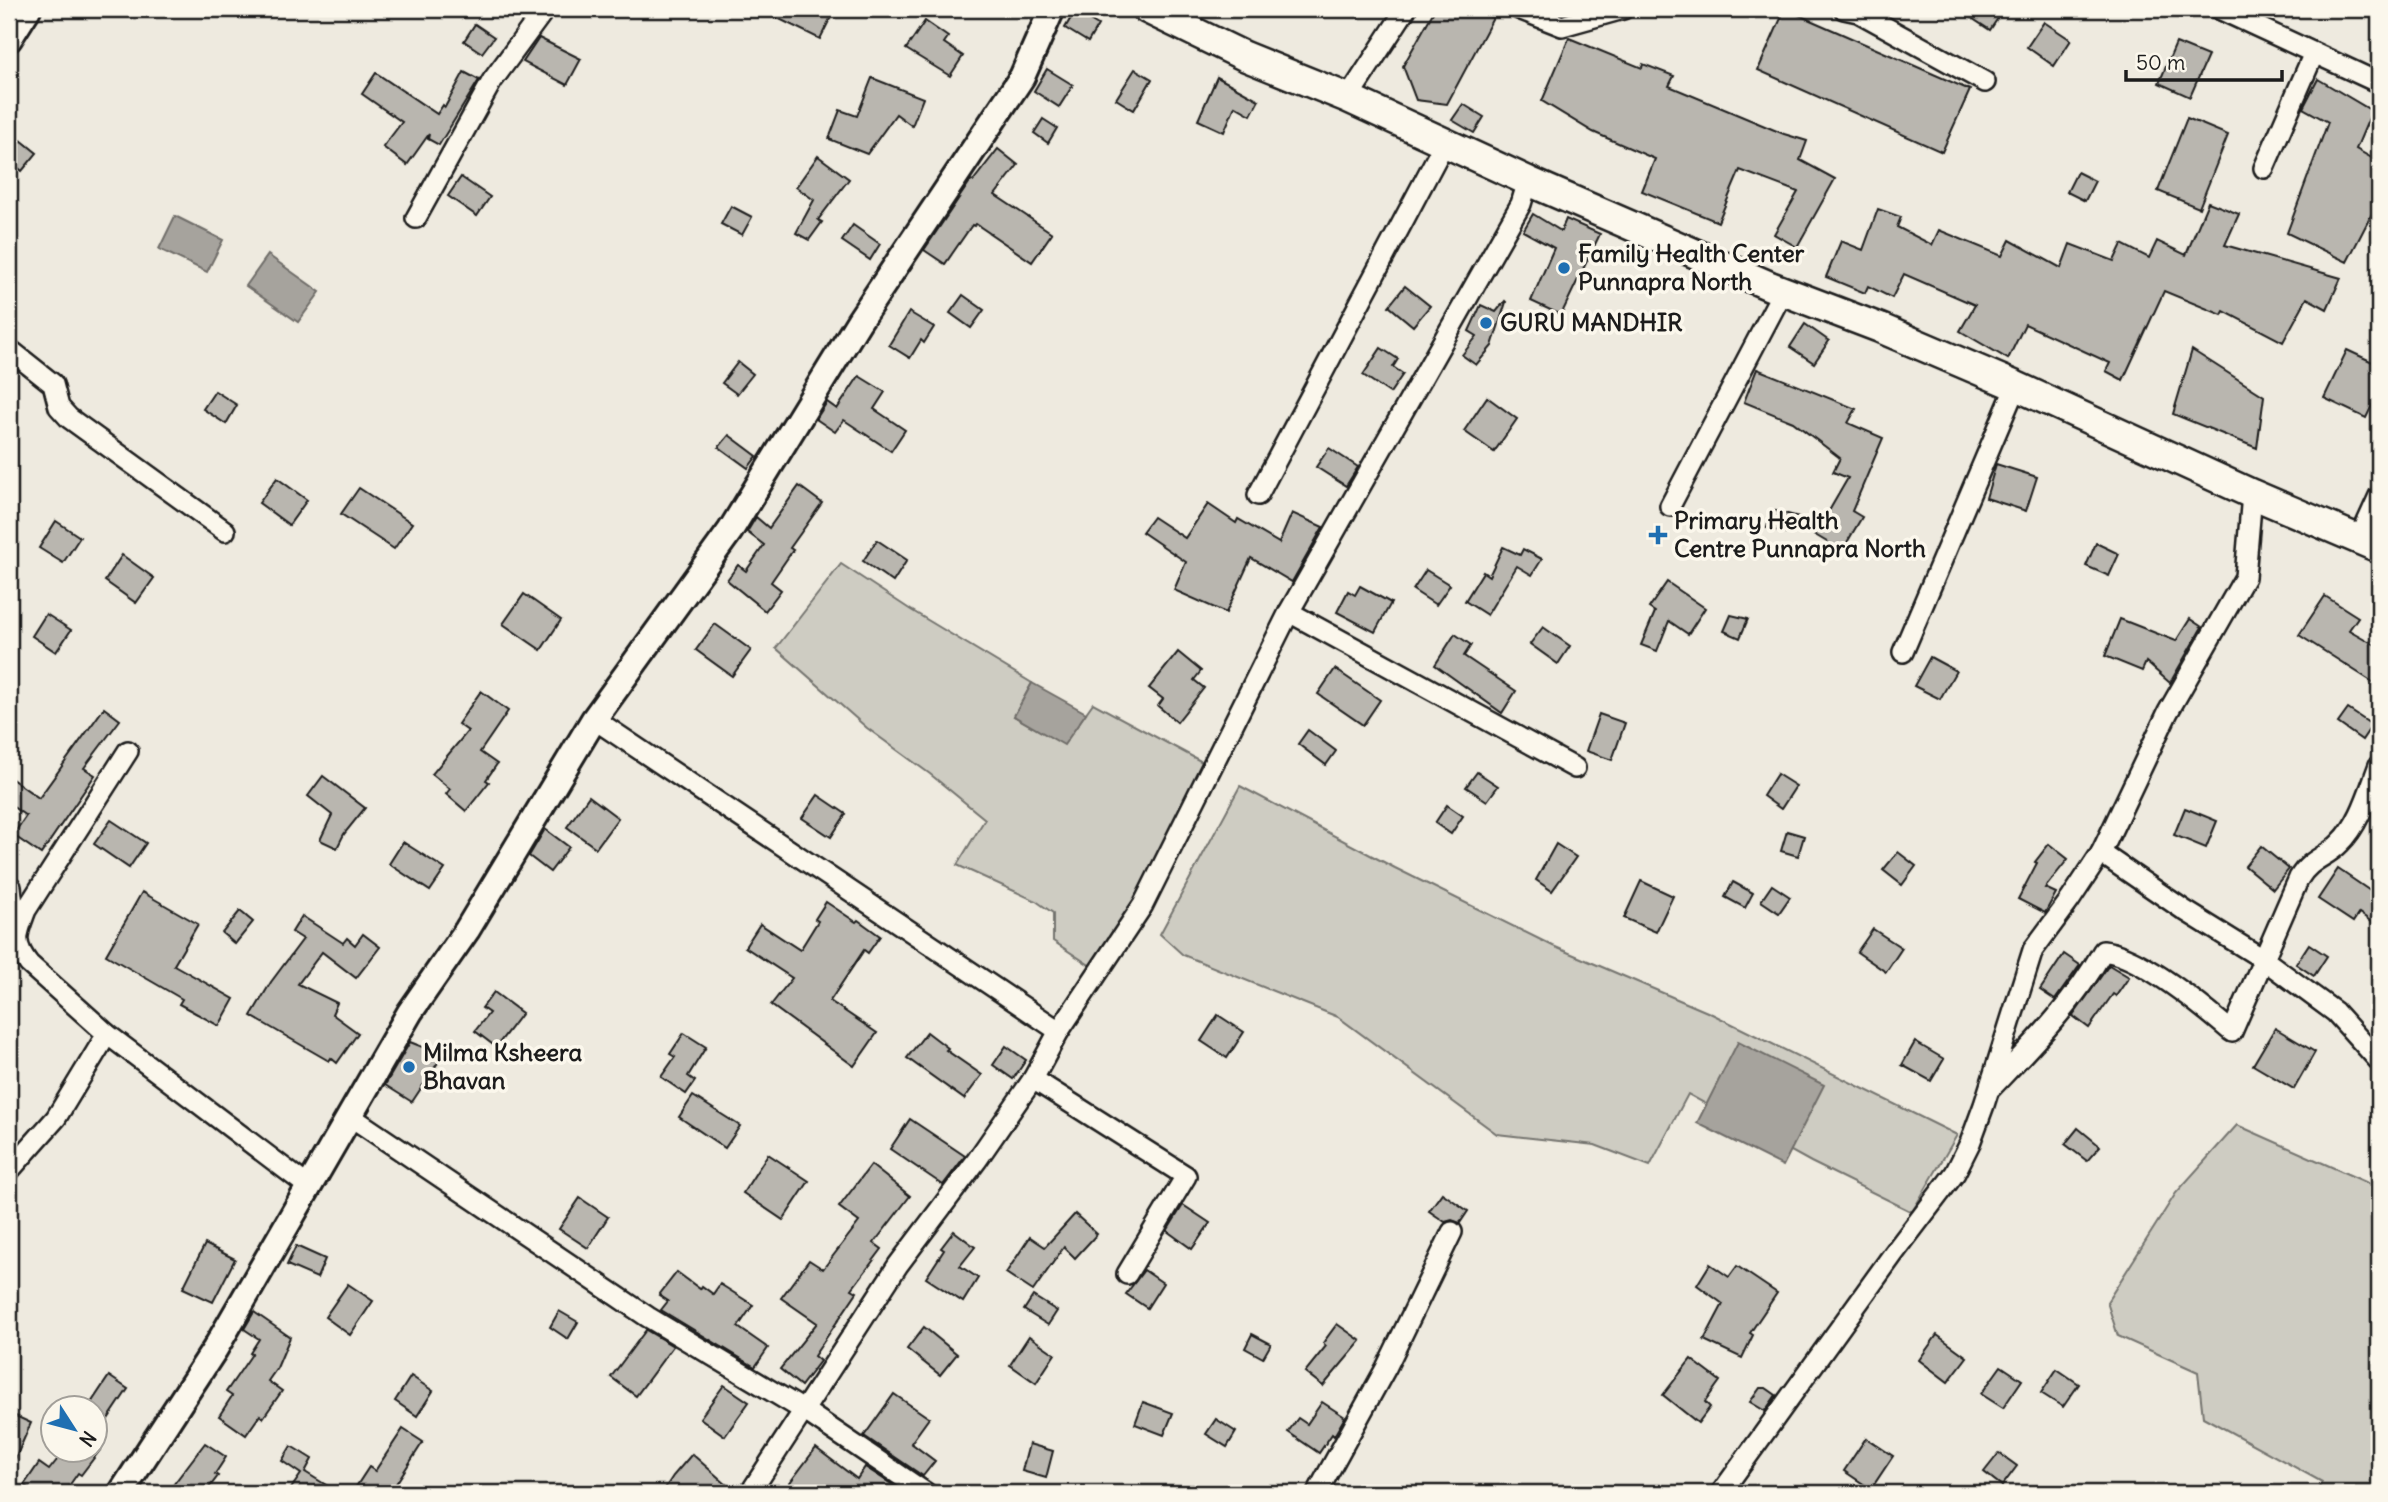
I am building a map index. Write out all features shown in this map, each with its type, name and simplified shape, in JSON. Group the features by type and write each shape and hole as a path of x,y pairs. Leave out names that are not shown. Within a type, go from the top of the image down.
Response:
{"main road":[{"path":"1147,9 1244,56 1348,98 1528,181 1783,291 1880,328 2016,386 2252,494 2369,544"}],"street":[{"path":"9,39 28,9"},
{"path":"416,218 492,81 545,9"},
{"path":"121,1493 215,1349 410,1012 467,930 594,719 730,531 859,321 1022,77 1052,9"},
{"path":"1348,98 1406,9"},
{"path":"1519,9 1562,26 1623,9"},
{"path":"1844,9 1858,12 1985,82"},
{"path":"2219,9 2379,83"},
{"path":"2264,168 2314,53"},
{"path":"1258,495 1445,142"},
{"path":"750,1493 898,1265 977,1160 1033,1079 1059,1031 1143,905 1289,612 1521,204 1528,181"},
{"path":"1670,506 1783,291"},
{"path":"9,349 53,384 60,407 69,418 225,531"},
{"path":"1903,652 2016,386"},
{"path":"1721,1493 1955,1173 1970,1143 1989,1090 2032,950 2101,853 2168,712 2245,577 2252,494"},
{"path":"2369,544 2379,496"},
{"path":"1289,612 1575,768"},
{"path":"594,719 1059,1031"},
{"path":"17,935 26,910 128,751"},
{"path":"1989,1090 2060,1016 2103,951 2119,952 2195,1000 2232,1032 2305,867 2338,846 2350,833 2379,765"},
{"path":"2101,853 2184,911 2263,959 2335,1012 2379,1061"},
{"path":"9,885 19,950 29,964 107,1034 309,1187"},
{"path":"9,1171 56,1118 107,1034"},
{"path":"1033,1079 1186,1176 1127,1275"},
{"path":"350,1116 648,1317 805,1411 926,1493"},
{"path":"1317,1493 1386,1368 1451,1232"}],"shaded area":[{"path":"175,216 223,240 207,272 159,249"},
{"path":"268,255 320,292 298,322 246,286"},
{"path":"841,564 1032,683 1014,716 1064,744 1093,703 1206,764 1147,880 1091,966 1053,941 1053,913 1036,901 957,865 985,819 867,728 776,648"},
{"path":"1032,683 1086,713 1064,745 1014,716"},
{"path":"1240,786 1395,868 1553,946 1712,1014 1957,1135 1912,1212 1811,1162 1688,1094 1650,1166 1595,1145 1497,1134 1338,1017 1183,955 1160,934"},
{"path":"1738,1042 1824,1085 1783,1166 1697,1123"},
{"path":"2237,1125 2379,1188 2379,1493 2316,1493 2322,1482 2203,1417 2198,1372 2118,1336 2107,1302 2176,1193"}],"building":[{"path":"759,9 835,9 820,39"},
{"path":"1435,9 1473,9 1493,18 1447,104 1416,100 1403,66"},
{"path":"1785,9 1970,90 1942,152 1758,70"},
{"path":"1958,9 2004,9 1990,30"},
{"path":"1075,11 1098,25 1088,42 1065,28"},
{"path":"925,21 948,37 944,43 963,56 950,76 906,49"},
{"path":"2044,22 2071,40 2054,66 2027,47"},
{"path":"475,24 494,37 482,53 464,41"},
{"path":"539,38 581,59 567,85 523,62"},
{"path":"1569,38 1642,68 1643,64 1674,76 1669,86 1807,141 1800,160 1835,179 1797,247 1774,234 1798,192 1740,170 1718,222 1642,191 1655,159 1593,132 1542,101"},
{"path":"2176,43 2208,56 2190,97 2159,83"},
{"path":"1047,69 1073,85 1059,107 1034,91"},
{"path":"1135,69 1152,79 1134,110 1116,99"},
{"path":"464,72 479,80 439,145 428,139 429,134 407,165 383,147 402,122 362,94 376,73 437,114 443,105 445,107"},
{"path":"1217,77 1259,100 1251,115 1235,106 1224,132 1198,120"},
{"path":"872,78 923,98 912,126 896,114 867,154 829,139 840,110 857,116"},
{"path":"2318,79 2372,111 2356,149 2379,162 2379,200 2347,262 2287,233 2328,122 2303,108"},
{"path":"1463,104 1484,117 1474,133 1452,120"},
{"path":"2187,118 2228,135 2199,208 2158,191"},
{"path":"1043,119 1057,128 1048,143 1034,133"},
{"path":"21,140 37,153 22,171 9,160"},
{"path":"998,149 1018,165 995,195 1052,233 1032,262 976,224 972,225 945,264 924,250 971,180 973,181"},
{"path":"818,156 849,179 818,220 822,222 809,240 796,233 814,200 796,187"},
{"path":"2077,172 2095,181 2085,201 2067,192"},
{"path":"461,177 490,197 477,216 448,196"},
{"path":"2208,202 2239,214 2225,245 2341,278 2327,309 2307,298 2283,342 2224,311 2222,315 2164,291 2123,380 2106,371 2110,363 2025,324 2008,359 1960,331 1975,305 1904,274 1892,298 1868,286 1865,293 1826,277 1841,241 1863,250 1878,209 1901,217 1897,227 1932,245 1939,230 2002,256 2010,240 2061,268 2070,244 2114,261 2122,244 2149,258 2157,241 2186,255"},
{"path":"731,206 752,217 742,235 721,224"},
{"name":"Family Health Center Punnapra North","path":"1533,214 1561,231 1566,219 1600,234 1561,315 1531,301 1554,248 1523,231"},
{"path":"853,225 880,244 870,260 842,241"},
{"path":"1405,286 1430,306 1413,326 1389,306"},
{"path":"963,295 984,310 971,328 950,313"},
{"name":"GURU MANDHIR","path":"1505,301 1492,346 1476,365 1462,355 1477,336 1469,331 1481,305 1496,312"},
{"path":"909,312 934,327 924,343 921,340 910,358 889,345"},
{"path":"1805,324 1829,341 1814,363 1790,347"},
{"path":"1381,348 1398,359 1393,367 1403,374 1390,393 1363,375"},
{"path":"2192,350 2264,396 2257,448 2173,414"},
{"path":"2347,350 2379,365 2379,391 2366,418 2324,398"},
{"path":"738,362 753,374 737,394 722,383"},
{"path":"1757,369 1856,409 1848,423 1883,438 1852,511 1862,517 1842,551 1795,523 1792,534 1767,528 1772,510 1822,523 1848,478 1833,472 1840,458 1793,422 1744,402"},
{"path":"859,376 885,392 874,409 905,430 891,451 844,420 835,432 816,419 827,402 837,409"},
{"path":"215,391 237,405 226,424 203,409"},
{"path":"1487,397 1517,419 1494,452 1464,431"},
{"path":"729,435 757,456 748,468 719,447"},
{"path":"1329,448 1358,467 1346,486 1316,467"},
{"path":"1996,464 2037,477 2026,511 1986,498"},
{"path":"277,478 307,500 289,525 259,503"},
{"path":"799,486 822,503 790,548 793,550 771,582 781,590 765,611 727,580 738,565 746,571 764,545 747,532 756,517 769,528"},
{"path":"359,488 412,523 394,549 341,514"},
{"path":"1208,504 1236,523 1238,519 1279,543 1292,513 1323,527 1292,582 1251,558 1226,613 1174,590 1186,562 1142,532 1153,517 1185,538"},
{"path":"56,521 80,537 63,563 39,548"},
{"path":"877,540 907,560 893,582 863,561"},
{"path":"2096,543 2119,554 2109,576 2086,566"},
{"path":"1503,547 1520,555 1523,549 1542,559 1532,575 1517,566 1487,615 1465,601 1483,572 1489,576"},
{"path":"122,555 154,578 136,603 105,581"},
{"path":"1426,570 1450,585 1436,605 1413,590"},
{"path":"1667,582 1705,608 1688,634 1669,621 1657,651 1641,645 1655,612 1649,608"},
{"path":"1360,586 1391,603 1375,632 1337,612 1348,591 1355,595"},
{"path":"524,594 561,620 541,650 503,624"},
{"path":"2325,596 2358,617 2349,630 2379,647 2379,686 2299,635"},
{"path":"46,614 71,630 56,652 32,636"},
{"path":"1731,615 1748,619 1740,638 1724,631"},
{"path":"2120,619 2176,641 2190,619 2202,627 2170,683 2146,662 2142,671 2105,656"},
{"path":"715,624 751,650 732,676 696,650"},
{"path":"1543,627 1570,646 1558,664 1530,644"},
{"path":"1455,634 1471,645 1464,656 1516,691 1502,713 1435,665"},
{"path":"1178,652 1201,671 1194,680 1204,688 1177,722 1158,706 1163,699 1149,688"},
{"path":"1930,657 1956,671 1940,699 1914,686"},
{"path":"1335,669 1380,700 1363,725 1318,694"},
{"path":"481,691 508,711 480,752 497,764 486,780 489,782 466,811 446,794 450,789 432,774 468,731 458,724"},
{"path":"104,708 120,720 84,768 95,775 41,854 13,835 26,816 9,804 9,777 39,798"},
{"path":"2348,709 2372,725 2362,740 2338,723"},
{"path":"1599,714 1625,723 1612,760 1586,751"},
{"path":"1308,730 1336,751 1326,765 1298,744"},
{"path":"1477,772 1498,786 1487,801 1466,787"},
{"path":"1777,774 1796,786 1781,809 1763,796"},
{"path":"323,776 365,808 344,834 337,848 320,840 332,815 308,796"},
{"path":"818,795 846,814 831,837 802,818"},
{"path":"589,796 618,818 596,848 567,827"},
{"path":"1447,805 1463,816 1451,834 1435,823"},
{"path":"2185,808 2217,821 2206,848 2174,835"},
{"path":"111,820 146,843 129,868 94,844"},
{"path":"545,829 569,847 550,872 529,856"},
{"path":"1787,831 1804,836 1798,856 1781,851"},
{"path":"403,842 445,869 430,891 389,864"},
{"path":"1556,844 1576,857 1552,891 1536,880"},
{"path":"2049,844 2068,859 2045,888 2056,893 2045,913 2018,899 2037,863 2035,862"},
{"path":"2261,846 2289,869 2273,889 2245,866"},
{"path":"1898,852 1916,866 1902,885 1883,870"},
{"path":"2338,869 2379,897 2379,927 2359,913 2353,922 2318,899"},
{"path":"1641,881 1673,896 1656,932 1624,918"},
{"path":"1733,882 1753,893 1745,908 1725,897"},
{"path":"1772,885 1790,897 1779,913 1761,901"},
{"path":"142,892 198,924 174,965 234,999 219,1026 179,1004 182,999 106,955"},
{"path":"826,902 880,936 868,953 864,950 830,1001 877,1033 854,1066 771,1005 792,978 745,947 760,924 800,950"},
{"path":"240,911 253,922 235,944 222,933"},
{"path":"302,916 343,943 347,938 355,945 363,934 380,947 356,978 322,952 298,984 337,1003 332,1014 358,1033 337,1063 251,1016 271,982 303,939 292,932"},
{"path":"1873,929 1902,948 1886,972 1857,952"},
{"path":"2309,944 2327,956 2314,976 2296,964"},
{"path":"2064,954 2080,965 2055,1000 2040,990"},
{"path":"2109,965 2129,977 2089,1028 2073,1016"},
{"path":"494,992 522,1013 496,1047 475,1031 489,1013 482,1008"},
{"path":"1218,1015 1244,1032 1227,1058 1201,1041"},
{"path":"2275,1028 2315,1052 2294,1089 2253,1065"},
{"path":"927,1032 948,1048 946,1050 982,1075 964,1099 907,1058"},
{"path":"684,1033 706,1047 688,1076 695,1081 686,1094 661,1077 675,1057 670,1054"},
{"name":"Milma Ksheera Bhavan","path":"410,1042 443,1055 412,1102 385,1085"},
{"path":"1915,1042 1944,1059 1931,1081 1902,1065"},
{"path":"1006,1046 1026,1060 1013,1079 993,1065"},
{"path":"693,1096 740,1126 725,1148 679,1117"},
{"path":"910,1119 965,1156 943,1185 890,1149"},
{"path":"2078,1128 2100,1146 2087,1161 2065,1144"},
{"path":"768,1154 809,1181 783,1220 743,1193"},
{"path":"871,1165 910,1196 874,1243 882,1249 852,1289 857,1292 814,1356 820,1361 801,1386 780,1369 817,1323 781,1298 809,1260 823,1269 859,1222 839,1207"},
{"path":"1442,1193 1468,1211 1460,1223 1452,1220 1445,1222 1429,1211"},
{"path":"580,1198 608,1217 588,1248 559,1229"},
{"path":"1183,1205 1210,1223 1192,1249 1167,1231"},
{"path":"1075,1214 1097,1234 1075,1258 1064,1247 1033,1291 1006,1273 1030,1237 1045,1247"},
{"path":"954,1231 975,1247 960,1266 978,1278 963,1302 926,1278 944,1250 941,1248"},
{"path":"205,1244 235,1259 213,1302 183,1288"},
{"path":"296,1246 325,1259 317,1278 287,1265"},
{"path":"1710,1264 1729,1277 1737,1266 1777,1293 1750,1333 1753,1335 1742,1358 1704,1340 1723,1304 1697,1285"},
{"path":"1144,1270 1163,1283 1147,1308 1126,1294"},
{"path":"677,1272 700,1289 702,1286 713,1294 720,1284 753,1305 738,1327 768,1348 755,1367 661,1310 668,1301 659,1295"},
{"path":"348,1284 373,1301 350,1335 325,1317"},
{"path":"1033,1296 1057,1311 1048,1325 1024,1310"},
{"path":"559,1311 578,1322 568,1339 550,1327"},
{"path":"254,1312 290,1337 277,1368 268,1381 282,1391 263,1418 260,1415 246,1435 219,1416 232,1396 226,1392 259,1339 244,1329"},
{"path":"1337,1324 1361,1341 1323,1386 1305,1372 1326,1346 1323,1343"},
{"path":"924,1327 957,1354 940,1375 907,1349"},
{"path":"646,1330 673,1346 636,1396 611,1377"},
{"path":"1252,1334 1271,1344 1263,1358 1245,1348"},
{"path":"1937,1335 1967,1357 1948,1382 1919,1360"},
{"path":"1029,1336 1055,1354 1036,1383 1010,1365"},
{"path":"1691,1359 1720,1381 1705,1402 1710,1407 1698,1423 1663,1395"},
{"path":"2001,1366 2022,1380 2003,1408 1981,1394"},
{"path":"2057,1369 2079,1384 2063,1407 2041,1393"},
{"path":"109,1376 128,1389 108,1419 108,1394 97,1394"},
{"path":"411,1376 433,1391 417,1416 395,1401"},
{"path":"724,1385 749,1402 725,1436 700,1418"},
{"path":"1760,1388 1766,1388 1776,1395 1765,1411 1750,1402"},
{"path":"894,1394 929,1418 911,1443 935,1461 923,1476 864,1436"},
{"path":"1143,1402 1173,1413 1164,1435 1135,1424"},
{"path":"1322,1402 1345,1417 1334,1436 1332,1434 1319,1453 1288,1432 1298,1418 1307,1424"},
{"path":"9,1413 31,1423 9,1473"},
{"path":"1216,1419 1236,1432 1227,1447 1206,1434"},
{"path":"403,1429 423,1442 390,1493 352,1493 369,1467 375,1471"},
{"path":"1866,1438 1893,1456 1871,1489 1844,1471"},
{"path":"205,1443 226,1457 215,1474 218,1476 205,1493 167,1493"},
{"path":"1029,1444 1053,1451 1046,1478 1022,1471"},
{"path":"291,1446 312,1459 305,1472 339,1493 288,1493 301,1474 282,1461"},
{"path":"816,1448 857,1479 865,1467 905,1493 782,1493"},
{"path":"1999,1453 2017,1466 2002,1486 1984,1472"},
{"path":"692,1454 736,1493 662,1493"},
{"path":"38,1464 49,1470 54,1464 89,1464 81,1475 78,1473 64,1493 36,1493 24,1485"}],"place":[{"name":"Family Health Center Punnapra North","path":"1564,268"},
{"name":"GURU MANDHIR","path":"1486,323"},
{"name":"Primary Health Centre Punnapra North","path":"1658,535"},
{"name":"Milma Ksheera Bhavan","path":"409,1067"}]}
